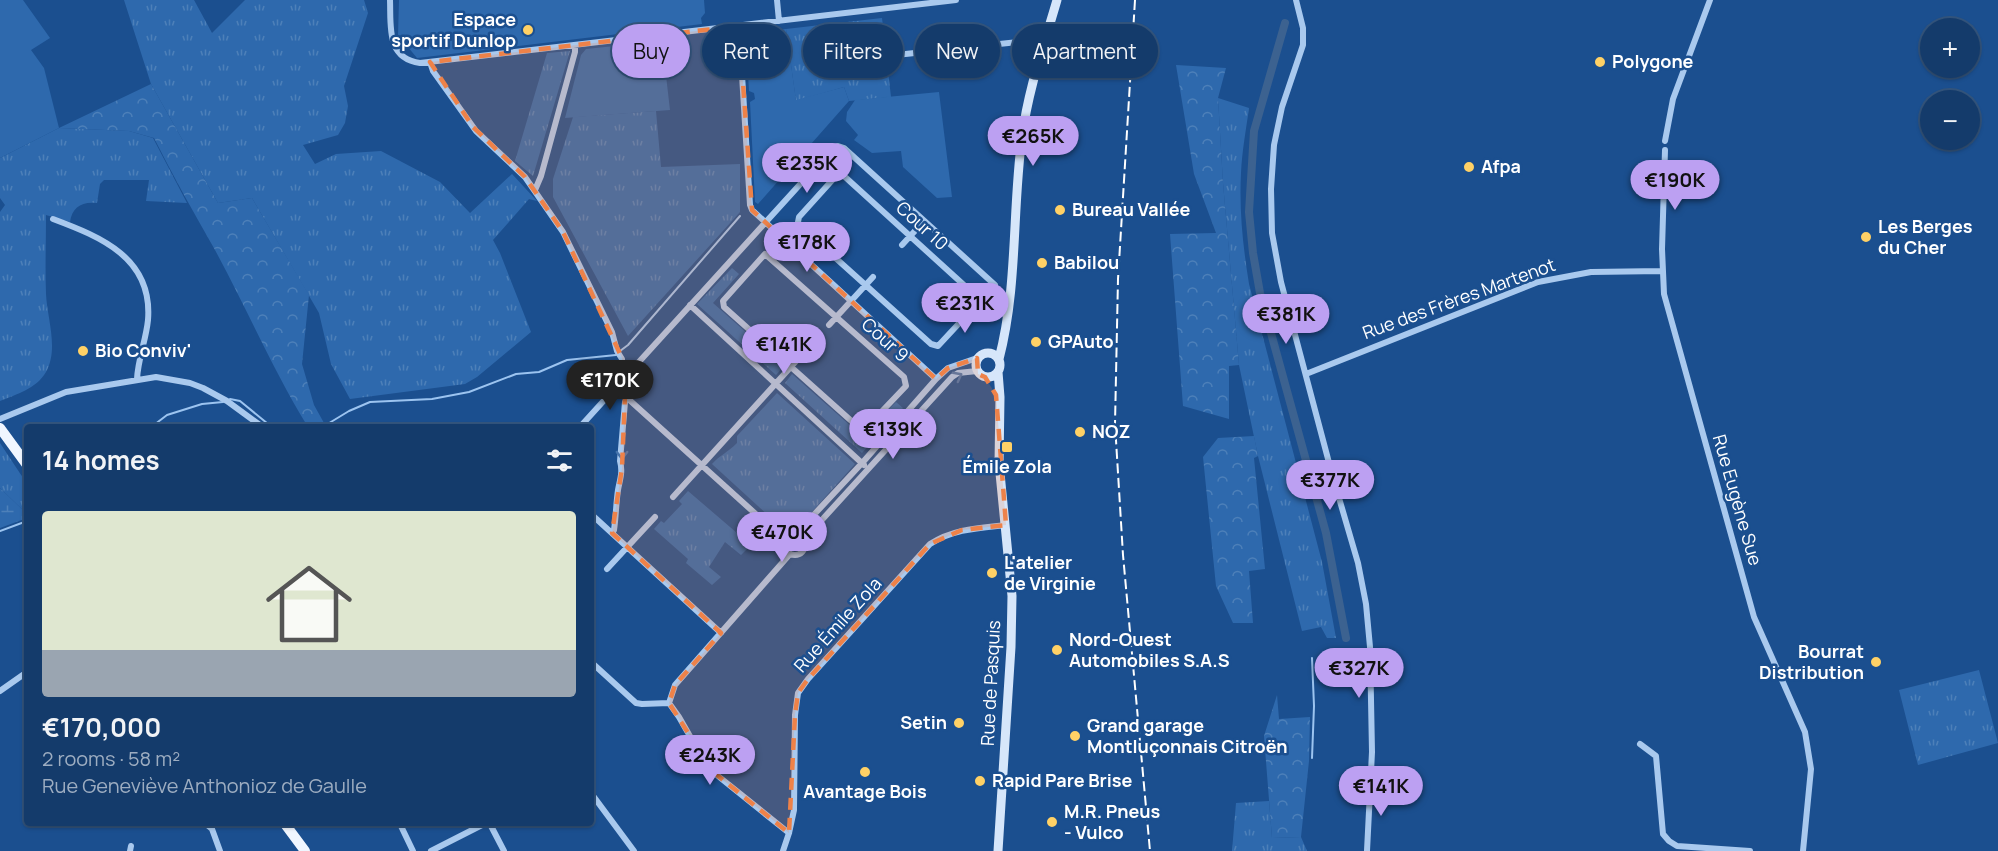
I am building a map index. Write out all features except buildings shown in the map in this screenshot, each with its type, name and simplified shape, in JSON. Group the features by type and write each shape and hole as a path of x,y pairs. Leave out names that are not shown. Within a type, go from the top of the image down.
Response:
{"main road":[{"path":"1050,24 1057,0"},
{"path":"999,359 989,353 982,354 977,358 977,371 985,377 992,376 998,372 1000,365 999,359 1012,280 1022,138 1034,78"},
{"path":"989,353 1005,333"},
{"name":"Rue de Pasquis","path":"998,372 999,463 1012,596 998,851"},
{"name":"Rue de Pasquis","path":"985,377 996,395 999,410"},
{"path":"0,428 24,461"},
{"path":"286,826 305,851"}],"street":[{"path":"390,0 392,38 395,48 401,57 409,61 430,62 702,30"},
{"path":"777,0 779,21"},
{"path":"755,24 956,0"},
{"path":"1665,141 1673,99 1710,0"},
{"path":"1297,4 1303,28 1303,45 1278,124 1274,145 1270,211 1281,282 1358,563 1366,604 1370,646 1372,752 1367,851"},
{"path":"903,54 1012,43"},
{"path":"535,190 566,86 575,45"},
{"path":"430,62 433,71 473,127 525,177 563,232 612,332 623,378"},
{"path":"742,78 752,210 936,379"},
{"path":"583,424 764,223 833,148 838,146 844,148 995,285"},
{"name":"Rue Eugène Sue","path":"1665,150 1662,271 1664,294 1754,617 1805,732 1811,769 1803,851"},
{"name":"Cour 10","path":"836,176 844,176 978,300 977,304 938,346 934,346 866,285 798,222 799,217 836,176"},
{"path":"53,219 112,246 126,257 140,276 147,294 148,322 137,379"},
{"path":"902,244 924,221"},
{"name":"Cour 9","path":"768,255 837,316 906,381 906,386 867,427 857,426 723,304 762,256 768,255"},
{"name":"Rue des Frères Martenot","path":"1306,374 1538,282 1591,272 1662,271"},
{"path":"829,325 873,277"},
{"path":"690,306 868,468"},
{"path":"673,497 807,350"},
{"path":"786,539 795,535 936,379 948,368 977,358"},
{"path":"786,539 785,547 790,554 797,555 803,551 810,533 952,377 958,373 977,371"},
{"path":"0,420 56,395 137,379 168,378 203,388 227,401 259,424"},
{"path":"615,387 786,539"},
{"path":"612,533 621,481 620,461 627,397"},
{"path":"594,517 721,633"},
{"path":"607,569 655,517"},
{"name":"Rue Émile Zola","path":"783,851 794,810 795,715 798,693 930,544 943,535 962,530 1006,525"},
{"path":"795,535 801,537 805,542"},
{"path":"669,704 675,685 790,554"},
{"path":"594,665 636,703 669,704 680,717 706,766 789,833"},
{"path":"0,691 24,674"},
{"path":"1641,744 1656,756 1663,834 1669,841 1677,846 1750,851"},
{"path":"594,796 634,851"},
{"path":"208,826 212,829 220,851"},
{"path":"401,826 413,851"},
{"path":"431,851 480,826"},
{"path":"491,826 504,851"}],"highlighted area":[{"path":"739,26 752,210 936,379 948,368 977,358 978,374 985,377 996,395 1006,525 962,530 930,544 798,693 789,833 713,772 669,703 675,685 721,633 612,533 622,468 625,395 615,387 623,378 622,358 563,232 525,177 473,127 430,62"}],"green space":[{"path":"0,0 23,0 50,38 31,50 44,68 59,128 0,158"},
{"path":"124,0 194,0 212,33 245,0 364,0 368,13 344,86 348,106 345,123 338,135 303,145 315,164 336,154 381,151 440,182 470,213 512,174 537,201 529,199 493,240 531,332 477,377 465,384 350,399 331,364 319,313 252,198 218,203 151,84"},
{"name":"Espace sportif Dunlop","path":"399,0 704,0 705,13 701,18 702,24 612,24 612,35 417,58 398,35"},
{"path":"882,18 883,24 830,24"},
{"path":"803,27 803,78 889,78 891,97 849,101 844,87 796,101 791,65 791,28"},
{"path":"612,46 612,78 666,78 670,110 565,118 581,55 586,49"},
{"path":"570,51 533,176 515,161 547,53"},
{"path":"791,64 796,100 844,87 849,101 758,204 755,202 750,102 755,99 754,93 749,91 748,78 791,78"},
{"path":"1176,65 1226,68 1218,98 1239,365 1229,366 1229,419 1183,406 1170,234 1216,233 1194,174"},
{"path":"151,84 218,203 252,198 309,295 302,364 314,405 324,423 306,424 154,138 129,131 59,128"},
{"path":"939,92 952,197 937,198 903,167 901,151 872,153 854,140 858,135 846,121 847,112 855,100"},
{"path":"1218,98 1249,108 1242,157 1241,201 1249,284 1322,562 1336,638 1327,638 1321,627 1302,631 1258,456 1239,365"},
{"path":"656,111 661,167 740,164 740,212 628,336 553,197 553,179 573,117"},
{"path":"59,128 129,131 153,138 187,203 146,201 149,180 104,180 100,184 97,203 79,206 73,212 70,222 46,215 46,294 52,344 50,363 37,383 0,401 0,212 5,205 0,198 0,158"},
{"path":"732,268 739,274 713,303 784,366 776,375 697,304"},
{"path":"792,374 862,436 896,402 903,408 862,453 785,383"},
{"path":"777,393 855,464 794,529 782,528 712,464 737,443 737,436"},
{"path":"1254,436 1258,456 1254,458 1265,569 1249,571 1253,623 1233,623 1216,586 1203,457 1218,438"},
{"path":"0,443 24,479 24,511 0,488"},
{"path":"0,488 24,511 24,519 0,528"},
{"path":"688,491 751,545 741,555 725,542 709,567 721,577 712,585 686,563 688,559 654,529 661,521 664,523 682,504 679,501"},
{"path":"1979,670 1998,743 1918,765 1899,690"},
{"path":"1277,695 1279,719 1310,717 1309,761 1301,837 1272,838 1264,736"},
{"path":"1269,801 1272,838 1301,837 1307,851 1232,851 1236,803"}],"waterway":[{"path":"1285,23 1254,131 1249,212 1253,253 1260,293 1326,533 1346,638"},
{"path":"620,351 628,345 740,216"},
{"path":"328,424 370,402 432,399 469,392 516,374 539,372 567,360 616,355"},
{"path":"230,399 240,401 268,424"},
{"path":"155,424 167,415 202,404 223,402"},
{"path":"0,531 24,522"},
{"path":"1312,658 1314,706 1312,758"}],"railway":[{"path":"1135,0 1118,279 1115,424 1123,555 1150,851"}],"place":[{"name":"Espace sportif Dunlop","path":"528,30"},
{"name":"Polygone","path":"1600,62"},
{"name":"Afpa","path":"1469,167"},
{"name":"Bureau Vallée","path":"1060,210"},
{"name":"Les Berges du Cher","path":"1866,237"},
{"name":"Babilou","path":"1042,263"},
{"name":"GPAuto","path":"1036,342"},
{"name":"Bio Conviv'","path":"83,351"},
{"name":"NOZ","path":"1080,432"},
{"name":"Émile Zola","path":"1007,447"},
{"name":"L'atelier de Virginie","path":"992,573"},
{"name":"Nord-Ouest Automobiles S.A.S","path":"1057,650"},
{"name":"Bourrat Distribution","path":"1876,662"},
{"name":"Setin","path":"959,723"},
{"name":"Grand garage Montluçonnais Citroën","path":"1075,736"},
{"name":"Avantage Bois","path":"865,772"},
{"name":"Rapid Pare Brise","path":"980,781"},
{"name":"M.R. Pneus - Vulco","path":"1052,822"}]}
